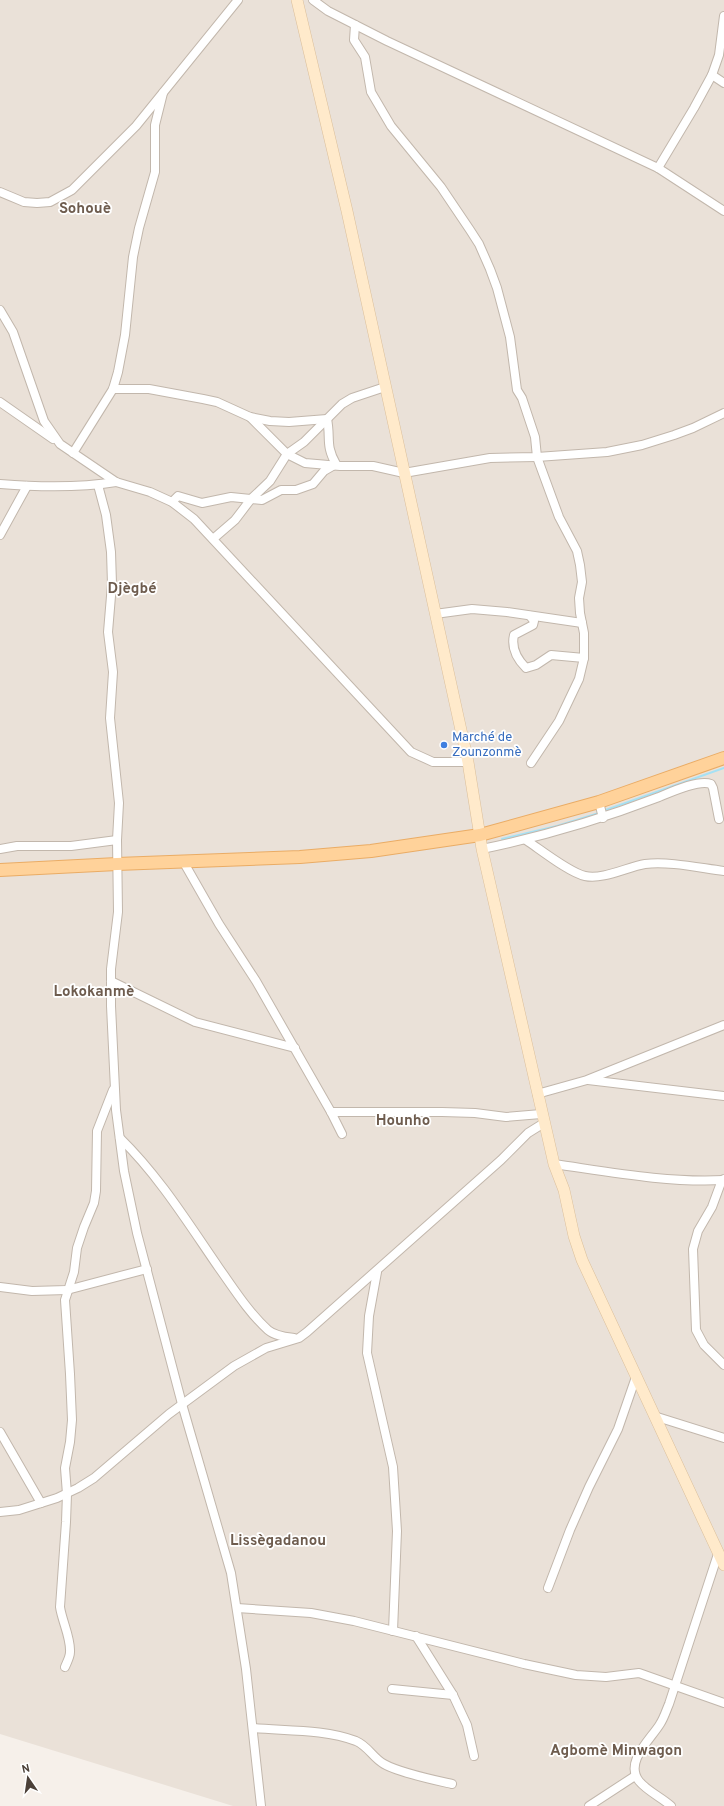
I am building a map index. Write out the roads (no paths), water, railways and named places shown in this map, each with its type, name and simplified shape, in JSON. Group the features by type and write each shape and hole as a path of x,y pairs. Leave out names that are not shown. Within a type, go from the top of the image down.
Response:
{"main road":[{"path":"0,870 300,857 409,846 480,835 601,811 724,758"}],"street":[{"path":"0,192 24,202 37,204 50,202 61,198 72,190 136,126 238,0"},
{"path":"297,0 347,210 468,762 482,849 554,1164 564,1190 574,1236 582,1260 724,1565"},
{"path":"312,0 328,11 355,25 658,168 724,211"},
{"path":"658,168 712,75 719,55 724,16"},
{"path":"355,25 354,40 365,57 371,92 391,126 441,187 479,244 497,288 510,337 517,390 522,398 535,437 537,457 559,517 577,551 582,582 580,598 584,658 579,680 559,721 531,763"},
{"path":"712,75 724,83"},
{"path":"73,453 113,389 118,372 125,335 133,257 137,235 155,172 155,125 163,93"},
{"path":"0,310 13,332 44,421 60,444"},
{"path":"213,539 235,520 252,499 270,481 287,454 304,442 342,404 352,398 386,387"},
{"path":"113,389 149,389 203,399 217,402 250,417 270,421 288,422 327,420"},
{"path":"0,402 116,482 150,492 172,502 194,519 411,752 433,762 468,762"},
{"path":"250,417 287,454 305,463 333,466 373,466 404,473 490,458 537,457 606,452 642,444 693,428 724,413"},
{"path":"172,502 178,496 202,503 231,497 262,500 281,490 296,490 313,484 324,471 336,464 330,450 327,420"},
{"path":"270,481 281,490"},
{"path":"0,484 27,486 98,485 116,482"},
{"path":"98,485 106,516 111,552 112,584 108,632 113,672 110,718 118,797 118,912 111,980 114,1088 124,1171 147,1269 182,1404 231,1573 237,1608 261,1806"},
{"path":"0,535 27,486"},
{"path":"435,614 472,609 507,612 582,623"},
{"path":"530,616 534,621 533,625 514,635 512,641 518,660 526,668 536,665 551,655 584,658"},
{"path":"482,849 526,840 601,811 703,782 711,784 713,788 719,819"},
{"path":"0,848 17,846 71,846 117,840"},
{"path":"526,840 570,870 586,877 599,876 644,864 724,871"},
{"path":"183,861 219,924 256,981 342,1134"},
{"path":"111,980 195,1022 295,1048"},
{"path":"537,1094 587,1080 724,1025"},
{"path":"587,1080 724,1096"},
{"path":"65,1667 70,1653 60,1607 67,1494 65,1468 72,1420 65,1300 74,1272 77,1248 94,1204 96,1191 97,1132 114,1088"},
{"path":"331,1112 442,1112 543,1118"},
{"path":"0,1512 19,1510 67,1494 94,1478 141,1436 234,1366 261,1350 299,1338 377,1272 501,1160 543,1118"},
{"path":"120,1138 152,1172 236,1291 269,1331 279,1336 299,1338"},
{"path":"554,1164 667,1178 694,1180 723,1179 712,1207 698,1231 693,1249 696,1330 704,1345 724,1365"},
{"path":"0,1287 32,1291 67,1290 147,1269"},
{"path":"377,1272 372,1293 367,1340 370,1365 394,1474 397,1531 394,1631"},
{"path":"548,1588 573,1523 618,1429 636,1377"},
{"path":"654,1416 724,1438"},
{"path":"0,1432 40,1503"},
{"path":"671,1806 647,1788 635,1776 634,1768 639,1754 661,1723 718,1554"},
{"path":"237,1608 311,1612 416,1636 524,1664 576,1675 606,1677 639,1673 724,1703"},
{"path":"416,1636 453,1695 467,1725 474,1756"},
{"path":"392,1690 453,1695"},
{"path":"252,1728 320,1734 356,1741 364,1745 384,1764 452,1784"},
{"path":"589,1806 635,1776"}],"waterway":[{"path":"603,811 724,768"},
{"path":"502,839 557,826 599,813"}],"place":[{"name":"Marché de Zounzonmè","path":"444,745"}],"district":[{"name":"Sohouè","path":"85,209"},
{"name":"Djègbé","path":"132,589"},
{"name":"Lokokanmè","path":"94,992"},
{"name":"Hounho","path":"403,1121"},
{"name":"Lissègadanou","path":"278,1541"},
{"name":"Agbomè Minwagon","path":"616,1751"}]}
